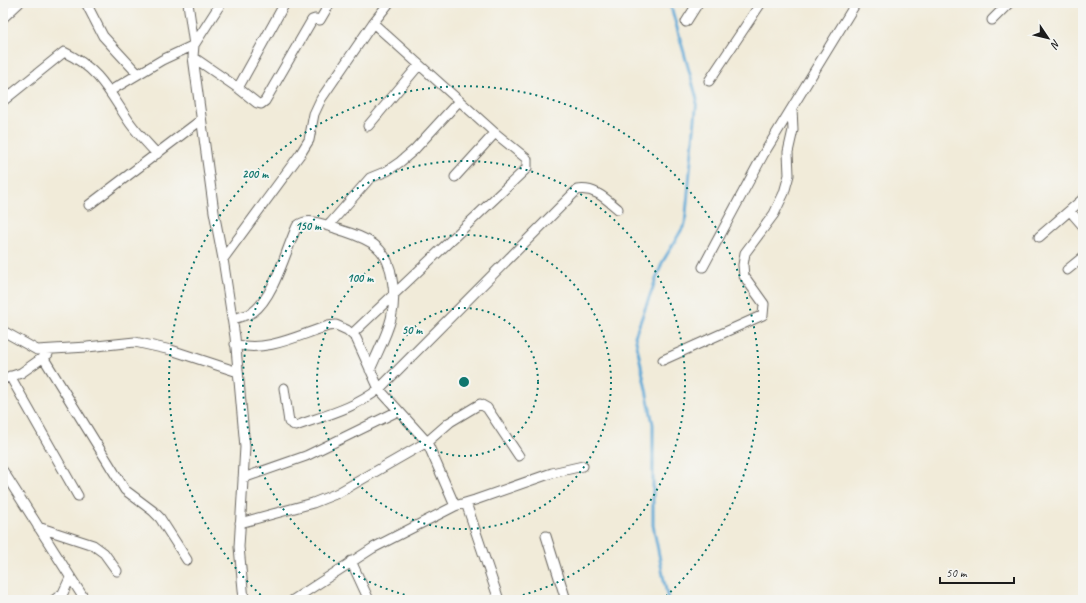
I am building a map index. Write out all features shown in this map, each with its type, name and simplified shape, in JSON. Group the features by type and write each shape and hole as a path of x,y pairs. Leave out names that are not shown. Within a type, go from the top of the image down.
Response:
{"street":[{"path":"3,18 20,3"},
{"path":"86,3 103,36 138,74"},
{"path":"188,3 194,45 193,57 201,120 214,212 232,319 238,372 245,447 238,547 244,600"},
{"path":"110,91 162,60 194,45 221,3"},
{"path":"238,88 285,3"},
{"path":"193,57 257,103 261,104 265,101 312,20 320,20 330,3"},
{"path":"223,259 304,149 309,140 315,108 373,23 389,3"},
{"path":"686,22 698,3"},
{"path":"708,81 761,3"},
{"path":"992,20 1010,3"},
{"path":"703,267 763,155 792,108 851,5"},
{"path":"352,334 395,295 527,168 527,159 495,133 373,23"},
{"path":"3,101 64,52 80,59 99,76 131,125 157,154"},
{"path":"368,126 419,65"},
{"path":"328,226 370,178 387,171 414,150 459,101"},
{"path":"663,360 763,315 764,304 744,276 743,265 745,253 774,214 784,193 789,175 788,152 794,130 792,108"},
{"path":"89,205 201,120"},
{"path":"455,177 495,133"},
{"path":"284,388 289,422 296,426 347,409 366,400 380,389 577,190 586,189 594,191 618,209"},
{"path":"1039,237 1083,199"},
{"path":"1070,211 1083,226"},
{"path":"232,319 254,312 263,302 277,275 297,226 302,222 309,221 328,226 368,241 378,247 390,267 395,295 392,317 370,370"},
{"path":"1067,270 1083,257"},
{"path":"235,344 247,347 266,346 328,326 336,325 347,330 352,334 363,351 370,370 380,389 427,442 454,506"},
{"path":"3,331 37,350 135,342 170,350 238,372"},
{"path":"56,349 21,373 6,378 78,496"},
{"path":"43,357 125,490 160,518 187,560"},
{"path":"240,523 328,498 427,442 450,422 480,404 487,408 518,456"},
{"path":"243,478 306,456 398,411"},
{"path":"293,600 372,548 454,506 530,480 583,466"},
{"path":"3,472 70,578 86,600"},
{"path":"466,503 499,600"},
{"path":"38,527 93,545 104,553 117,571"},
{"path":"546,536 566,600"},
{"path":"351,561 369,600"},
{"path":"54,600 63,593 70,578"}],"waterway":[{"path":"668,600 653,525 653,424 635,336 662,263 685,224 697,99 670,3"}]}
